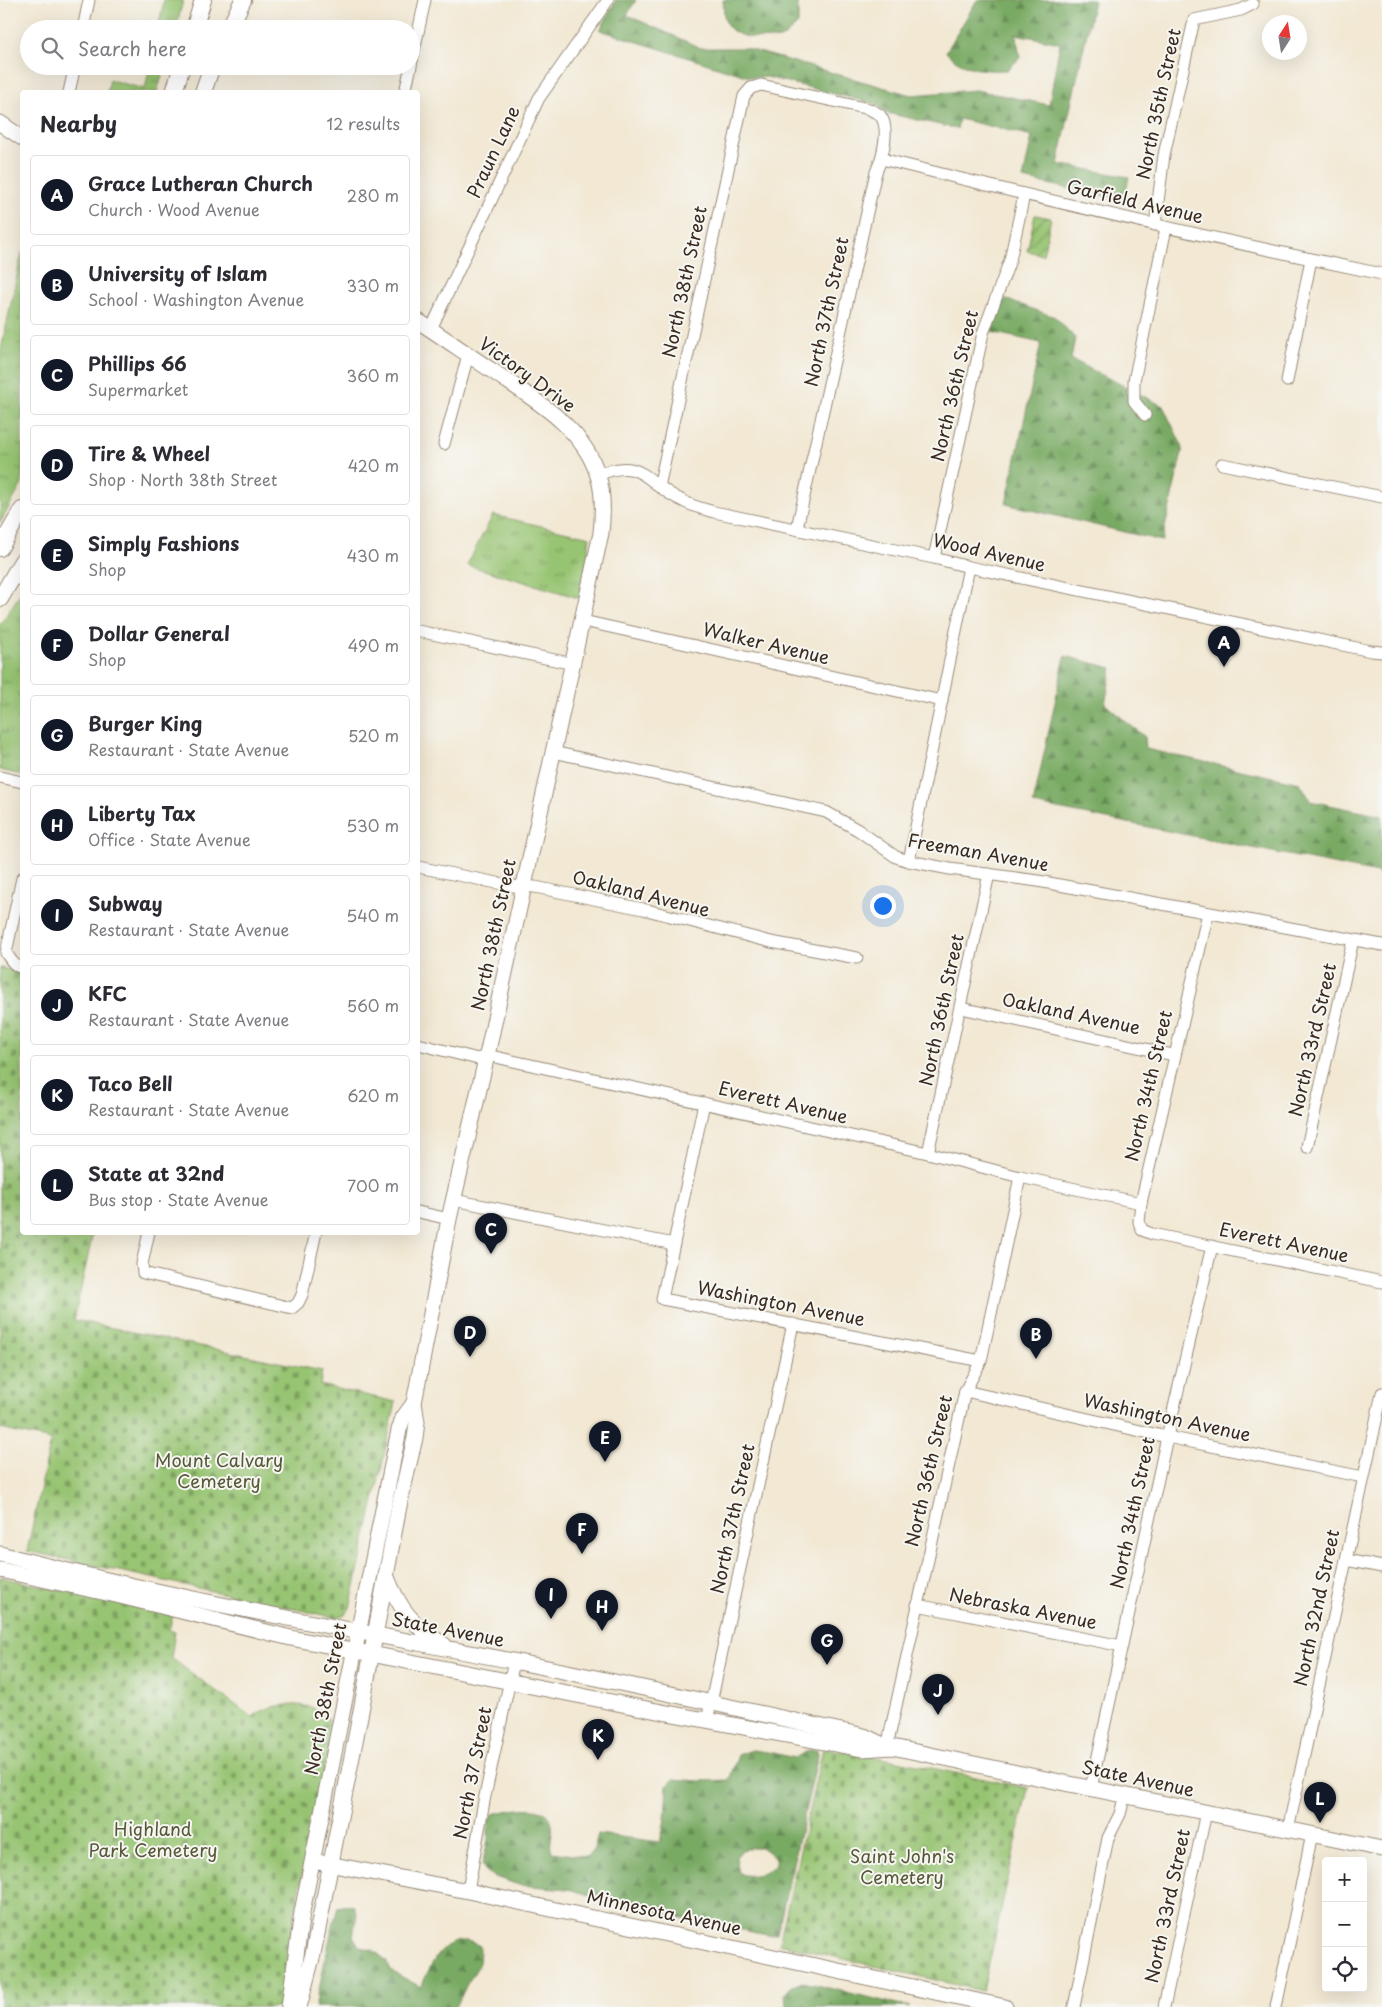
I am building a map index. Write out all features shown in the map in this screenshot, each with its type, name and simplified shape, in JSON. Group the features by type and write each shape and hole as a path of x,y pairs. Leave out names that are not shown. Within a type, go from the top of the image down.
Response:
{"highway":[{"path":"188,20 191,0"},
{"path":"197,20 203,0"},
{"path":"226,20 232,0"},
{"path":"233,20 243,0"},
{"path":"175,90 179,75"},
{"path":"205,90 209,75"},
{"path":"0,548 20,513"},
{"path":"0,599 20,564"}],"main road":[{"path":"0,123 20,137"},
{"name":"Victory Drive","path":"420,321 524,394 566,426 585,448 598,475"},
{"name":"North 38th Street","path":"299,2007 313,1954 399,1506 415,1438 417,1422 414,1403 449,1219 574,664 601,533 603,510 598,475"},
{"name":"North 38th Street","path":"289,2007 302,1912 399,1430 403,1418 414,1403"},
{"name":"State Avenue","path":"0,1554 201,1600 514,1661 711,1702 864,1736 887,1747 1382,1849"},
{"name":"State Avenue","path":"0,1570 116,1595 291,1638 355,1651 707,1721 862,1749 887,1747"},
{"path":"386,1575 393,1594 408,1616 430,1636 452,1650"},
{"name":"Minnesota Avenue","path":"313,1861 468,1891 1006,2007"}],"street":[{"path":"85,20 89,0"},
{"path":"420,24 425,0"},
{"name":"Praun Lane","path":"431,329 534,106 608,0"},
{"name":"North 35th Street","path":"1160,227 1164,155 1194,20 1241,10 1253,4"},
{"path":"69,90 73,75"},
{"path":"405,90 409,75"},
{"name":"North 37th Street","path":"751,88 761,84 869,109 880,116 883,123 884,145 882,158 876,172 797,528"},
{"name":"North 38th Street","path":"659,487 744,96 751,88"},
{"name":"Garfield Avenue","path":"882,158 1024,195 1160,227 1382,274"},
{"name":"North 36th Street","path":"934,558 986,322 1010,260 1024,195"},
{"path":"1144,416 1134,401 1134,381 1160,227"},
{"path":"1287,381 1310,259"},
{"path":"444,444 468,355"},
{"path":"1222,464 1382,498"},
{"name":"Wood Avenue","path":"598,475 622,467 630,468 640,472 680,500 699,507 969,567 1382,652"},
{"path":"909,861 969,567"},
{"name":"Walker Avenue","path":"583,621 942,701"},
{"path":"420,631 574,664"},
{"name":"Freeman Avenue","path":"553,752 826,812 858,830 896,857 909,861 950,869 1038,881 1382,946"},
{"path":"0,777 20,782"},
{"name":"Oakland Avenue","path":"420,867 643,909 771,942 857,958"},
{"name":"North 36th Street","path":"928,1153 990,874"},
{"path":"20,887 6,953 20,967"},
{"name":"North 34th Street","path":"1179,1239 1152,1234 1142,1230 1139,1222 1141,1203 1174,1055 1208,913"},
{"name":"North 33rd Street","path":"1307,1147 1354,940"},
{"name":"Oakland Avenue","path":"961,1008 1174,1055"},
{"name":"Everett Avenue","path":"420,1044 478,1059 487,1055 928,1153 1020,1177 1141,1203"},
{"path":"454,1200 674,1244 704,1103"},
{"name":"North 36th Street","path":"887,1747 965,1391 981,1361 1020,1177"},
{"path":"420,1212 449,1219"},
{"path":"148,1235 142,1264 143,1273 292,1308 302,1295 315,1235"},
{"name":"Everett Avenue","path":"1179,1239 1382,1282"},
{"name":"Washington Avenue","path":"674,1244 662,1299 981,1361"},
{"name":"North 34th Street","path":"1091,1788 1167,1437 1212,1246"},
{"name":"North 37th Street","path":"707,1721 793,1324"},
{"name":"Washington Avenue","path":"965,1391 1167,1437 1363,1477"},
{"name":"North 32nd Street","path":"1288,1830 1382,1393"},
{"path":"1346,1560 1382,1567"},
{"name":"Nebraska Avenue","path":"917,1605 1122,1646"},
{"name":"North 37 Street","path":"468,1891 514,1661"},
{"path":"1074,2007 1108,1838 1120,1814 1125,1795"},
{"name":"North 33rd Street","path":"1164,2007 1206,1812"},
{"path":"1276,2007 1312,1834"}],"green space":[{"path":"164,0 183,0 178,20 160,20"},
{"path":"616,0 636,0 627,15 701,48 745,48 911,95 976,90 1049,105 1060,43 1016,34 1020,58 1007,70 990,70 967,66 959,63 946,52 977,0 1092,0 1094,1 1058,164 1129,177 1124,200 1023,179 1032,136 959,119 957,129 887,113 875,104 767,77 749,77 600,30"},
{"path":"723,0 798,0 798,24 781,39 741,35 734,32 725,20"},
{"path":"148,75 162,75 158,90 108,90 110,80 145,89"},
{"path":"1035,215 1051,218 1043,255 1027,251"},
{"path":"20,261 20,488 0,523 0,355"},
{"path":"1005,299 1055,317 1075,338 1071,359 1163,406 1183,448 1162,541 1006,504 1041,343 991,332"},
{"path":"493,515 590,537 579,598 467,565"},
{"path":"20,594 20,775 0,770 0,625"},
{"path":"1065,656 1112,668 1105,704 1145,737 1146,749 1300,783 1311,801 1382,816 1382,874 1033,804"},
{"name":"Mount Calvary Cemetery","path":"0,968 20,972 20,1235 93,1235 74,1320 322,1371 320,1385 396,1402 350,1608 345,1614 336,1618 27,1551 51,1440 0,1429"},
{"name":"Highland Park Cemetery","path":"0,1577 173,1615 169,1630 175,1632 171,1658 252,1717 262,1711 281,1705 300,1705 318,1710 330,1722 332,1731 294,1917 279,2007 0,2007"},
{"name":"Saint John's Cemetery","path":"823,1748 898,1761 1028,1788 983,1991 779,1944"},
{"path":"752,1750 794,1758 810,1750 817,1750 818,1755 777,1934 772,1936 653,1912 568,1889 519,1885 492,1876 482,1865 488,1840 488,1823 493,1814 508,1810 536,1809 549,1817 552,1824 552,1852 587,1857 594,1849 598,1834 660,1842 665,1819 667,1786 673,1779 700,1781 729,1780 738,1755","holes":["761,1847 776,1858 775,1866 758,1874 744,1875 739,1873 736,1857 742,1850"]},
{"path":"354,1906 357,1914 353,1936 359,1946 373,1950 386,1960 391,1971 421,1987 436,1957 448,1945 465,1941 480,1946 479,1965 456,2007 315,2007 338,1907"},
{"path":"803,1982 910,2007 786,2007 785,1993 792,1986"}],"place":[{"name":"Grace Lutheran Church","path":"1224,667"},
{"name":"Phillips 66","path":"491,1254"},
{"name":"Tire & Wheel","path":"470,1357"},
{"name":"University of Islam","path":"1036,1359"},
{"name":"Simply Fashions","path":"605,1462"},
{"name":"Dollar General","path":"582,1554"},
{"name":"Subway","path":"551,1619"},
{"name":"Liberty Tax","path":"602,1631"},
{"name":"Burger King","path":"827,1665"},
{"name":"KFC","path":"938,1715"},
{"name":"Taco Bell","path":"598,1760"},
{"name":"State at 32nd","path":"1320,1823"}]}
